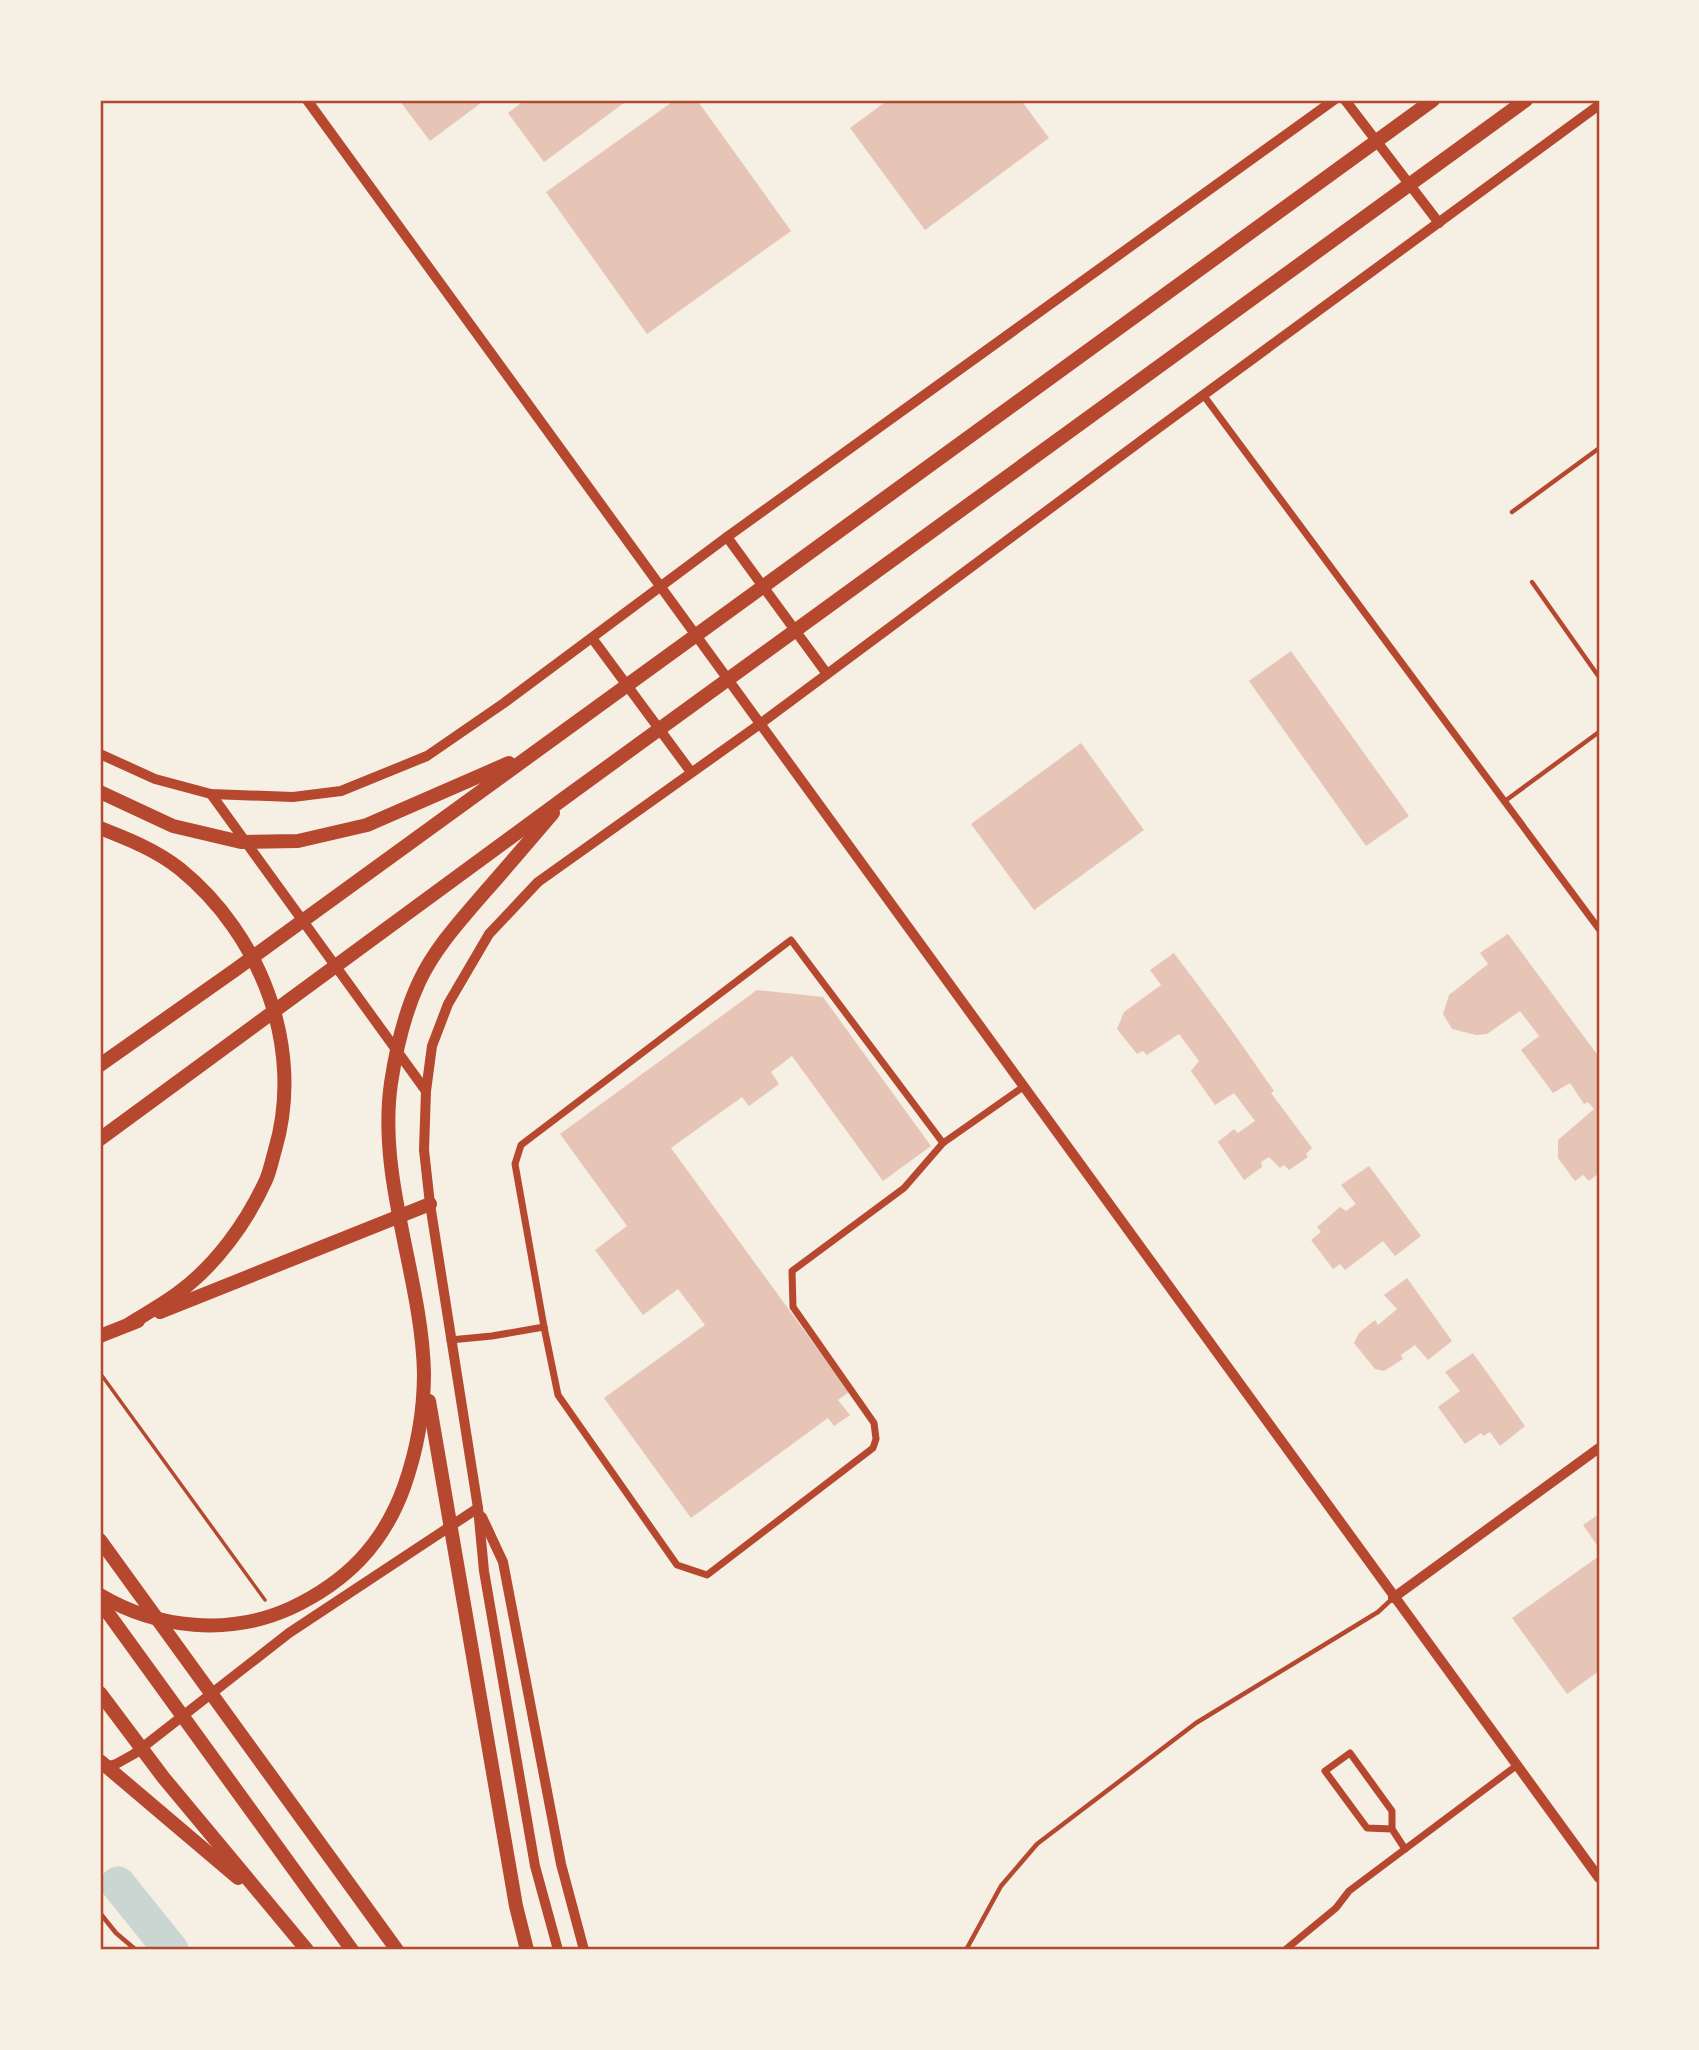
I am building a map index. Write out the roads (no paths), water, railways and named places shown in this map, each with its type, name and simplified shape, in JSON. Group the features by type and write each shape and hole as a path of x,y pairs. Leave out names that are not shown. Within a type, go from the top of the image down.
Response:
{"highway":[{"path":"100,1065 235,970 1433,100"},
{"path":"100,1139 1526,100"},
{"path":"100,792 173,826 240,842 298,841 367,825 536,752"},
{"path":"527,1950 516,1906 424,1372 388,1135 391,1084 401,1035 418,983 443,941 570,794"},
{"path":"100,828 141,844 180,869 212,902 241,939 265,983 280,1028 286,1075 282,1128 267,1179 243,1222 213,1261 180,1292 129,1324"},
{"path":"100,1336 430,1204"},
{"path":"100,1595 155,1619 195,1626 237,1624 274,1616 312,1598 343,1578 373,1547 397,1507 411,1468 422,1423 424,1372"},
{"path":"100,1540 397,1950"},
{"path":"100,1602 352,1950"},
{"path":"100,1693 163,1777 307,1950"},
{"path":"100,1761 264,1899"}],"street":[{"path":"307,100 1599,1878"},
{"path":"100,754 155,779 211,794 293,797 341,791 427,756 504,703 727,537 1334,100"},
{"path":"1345,100 1439,223"},
{"path":"558,1950 535,1866 484,1571 478,1508 430,1204 424,1150 426,1091 432,1046 447,1004 489,934 538,882 760,724 1599,105"},
{"path":"1204,396 1599,929"},
{"path":"727,537 827,674"},
{"path":"592,638 691,772"},
{"path":"211,794 426,1091"},
{"path":"943,1143 791,940 521,1145 515,1164 558,1395 677,1565 707,1575 873,1448 876,1438 874,1423 793,1307 792,1270 904,1188 943,1143 1023,1087"},
{"path":"450,1340 544,1327"},
{"path":"1394,1598 1599,1448"},
{"path":"100,1769 134,1754 289,1633 478,1508"},
{"path":"478,1508 503,1562 561,1864 584,1950"},
{"path":"1392,1829 1367,1828 1325,1771 1350,1753 1392,1811 1392,1829 1405,1849"},
{"path":"1285,1950 1336,1908 1349,1891 1516,1766"}],"lane":[{"path":"1512,512 1598,450 1599,452"},
{"path":"1532,582 1599,677"},
{"path":"1504,801 1599,732"},
{"path":"966,1950 1001,1886 1037,1844 1196,1723 1378,1612 1394,1598"},
{"path":"100,1913 116,1933 136,1950"}],"waterway":[{"path":"118,1884 171,1950"}]}
